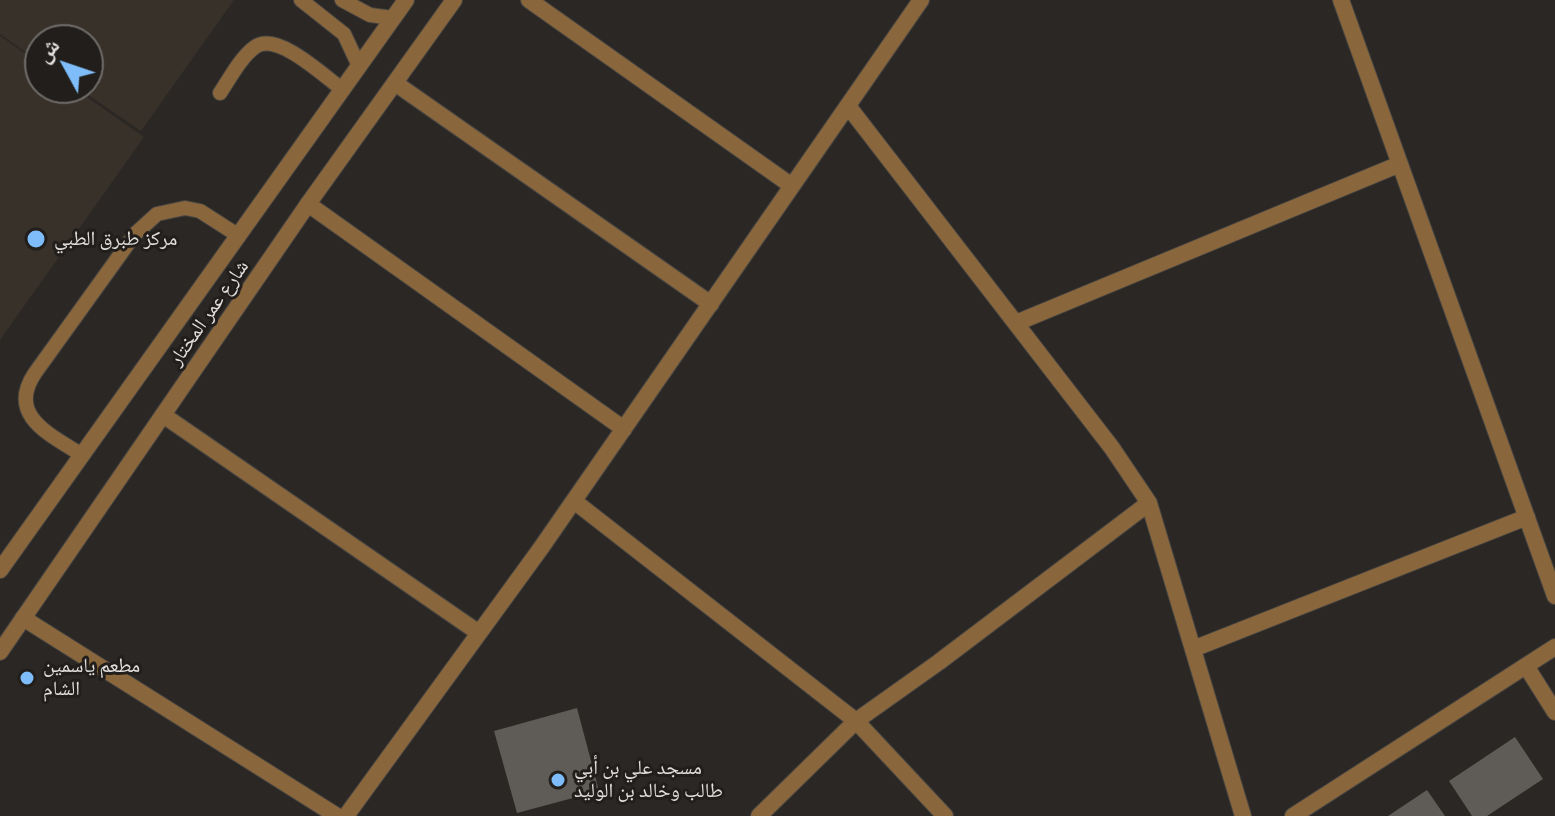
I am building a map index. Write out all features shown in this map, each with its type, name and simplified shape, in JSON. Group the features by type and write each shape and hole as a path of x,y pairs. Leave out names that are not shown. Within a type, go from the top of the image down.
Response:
{"street":[{"name":"شارع عمر المختار","path":"0,570 406,0"},
{"name":"شارع عمر المختار","path":"0,652 308,204 454,0"},
{"path":"529,0 792,186"},
{"path":"346,816 574,501 921,0"},
{"path":"1341,0 1555,596"},
{"path":"395,83 711,304"},
{"path":"848,106 1112,448 1149,503 1243,816"},
{"path":"1016,323 1400,164"},
{"path":"308,204 624,429"},
{"path":"163,415 479,633"},
{"path":"574,501 856,721 945,816"},
{"path":"759,816 856,721 1149,503"},
{"path":"1193,649 1527,517"},
{"path":"23,618 337,816"},
{"path":"1293,816 1555,647"},
{"path":"1526,666 1555,712"}],"lane":[{"path":"301,0 344,34 359,66"},
{"path":"342,0 370,15 393,18"},
{"path":"220,93 253,48 267,42 281,45 343,90"},
{"path":"82,455 37,425 30,416 26,394 28,382 135,234 157,214 185,208 200,211 239,236"}],"shaded area":[{"path":"0,0 234,0 141,131 101,104 104,104 104,24 24,24 24,51 0,34"},
{"name":"مركز طبرق الطبي","path":"0,36 24,53 24,104 97,104 144,137 0,340"}],"building":[{"name":"مسجد علي بن أبي طالب وخالد بن الوليد","path":"577,708 599,791 517,813 494,731"},
{"path":"1515,737 1543,779 1487,816 1472,816 1449,781"},
{"path":"1427,790 1445,816 1388,816"}],"place":[{"name":"مركز طبرق الطبي","path":"36,239"},
{"name":"مطعم ياسمين الشام","path":"27,678"},
{"name":"مسجد علي بن أبي طالب وخالد بن الوليد","path":"558,780"}]}
